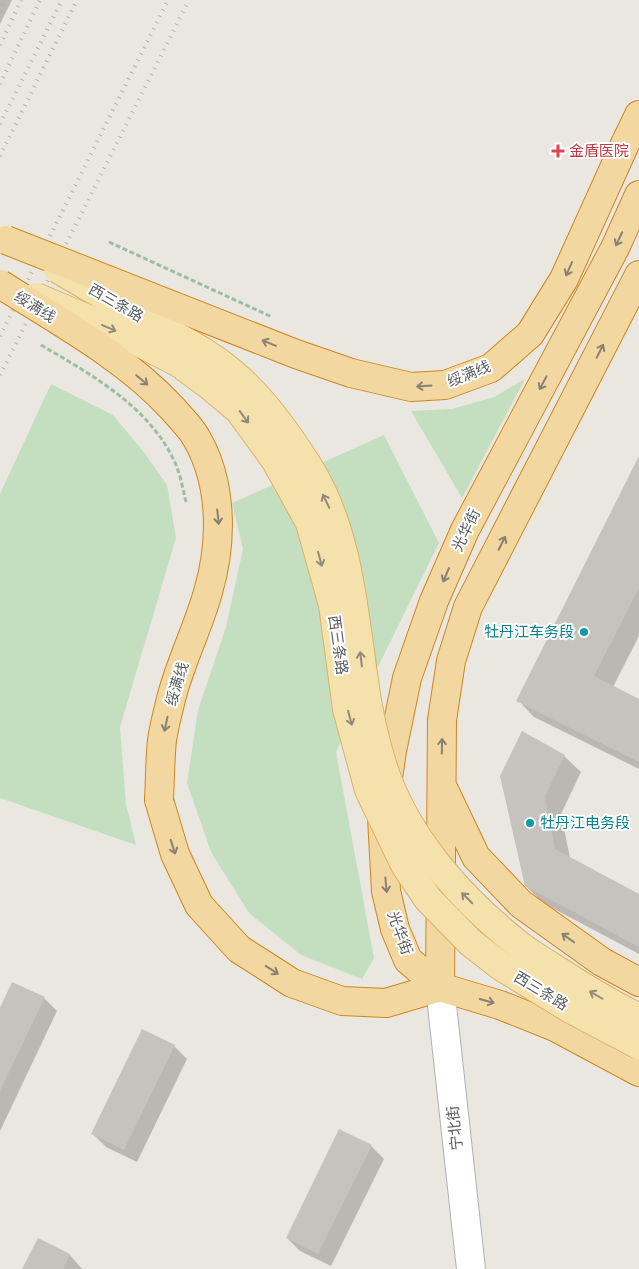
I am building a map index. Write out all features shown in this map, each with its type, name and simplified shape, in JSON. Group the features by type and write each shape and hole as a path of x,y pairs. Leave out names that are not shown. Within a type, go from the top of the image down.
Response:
{"highway":[{"name":"绥满线","path":"3,238 287,351 342,370 410,387 445,385 491,368 530,334 564,279 639,116"},
{"name":"光华街","path":"440,987 408,960 395,929 386,890 382,818 392,751 407,678 434,601 465,530 615,248 639,195"},
{"path":"639,275 468,607 451,661 442,720 440,987 500,1005 555,1028 639,1072"},
{"name":"绥满线","path":"0,283 134,373 158,394 193,433 205,457 215,491 219,525 216,557 208,592 172,697 162,740 159,800 175,854 199,905 239,949 292,983 342,1001 386,1003 440,987"},
{"path":"441,784 476,857 521,904 602,962 639,982"}],"main road":[{"name":"西三条路","path":"3,238 203,352 239,378 269,411 309,467 329,506 342,546 354,610 368,715 383,769 406,819 430,856 457,888 520,946 595,995 639,1018"},
{"name":"西三条路","path":"0,283 121,333 179,363 239,410 276,461 310,522 333,606 347,709 369,790 405,865 428,899 479,949 502,967 569,1008 639,1046"}],"street":[{"name":"宁北街","path":"440,987 471,1269"}],"path":[{"path":"109,242 278,320"},
{"path":"41,345 108,387 139,414 162,440 176,466 186,502"}],"green space":[{"path":"525,379 462,498 411,411 452,409 494,397"},
{"path":"51,384 113,415 143,451 167,485 176,538 120,727 126,804 136,845 0,798 0,494"},
{"path":"384,435 439,543 336,752 374,958 362,979 301,955 249,913 211,852 187,783 198,710 226,627 243,549 232,503"}],"building":[{"name":"牡丹江车务段","path":"639,456 639,588 594,676 639,699 639,762 516,701"},
{"name":"牡丹江电务段","path":"522,731 565,755 545,796 555,849 639,894 639,947 525,886 500,776"},
{"path":"12,982 45,997 0,1091 0,1008"},
{"path":"142,1029 175,1045 124,1150 91,1134"},
{"path":"339,1129 372,1145 318,1254 286,1238"},
{"path":"38,1238 70,1254 63,1269 22,1269"}],"railway":[{"path":"0,12 5,0"},
{"path":"0,45 21,0"},
{"path":"0,84 40,0"},
{"path":"0,124 62,0"},
{"path":"0,156 77,0"},
{"path":"0,336 168,0"},
{"path":"0,375 189,0"}],"place":[{"name":"金盾医院","path":"558,151"},
{"name":"牡丹江车务段","path":"584,632"},
{"name":"牡丹江电务段","path":"530,823"}]}
